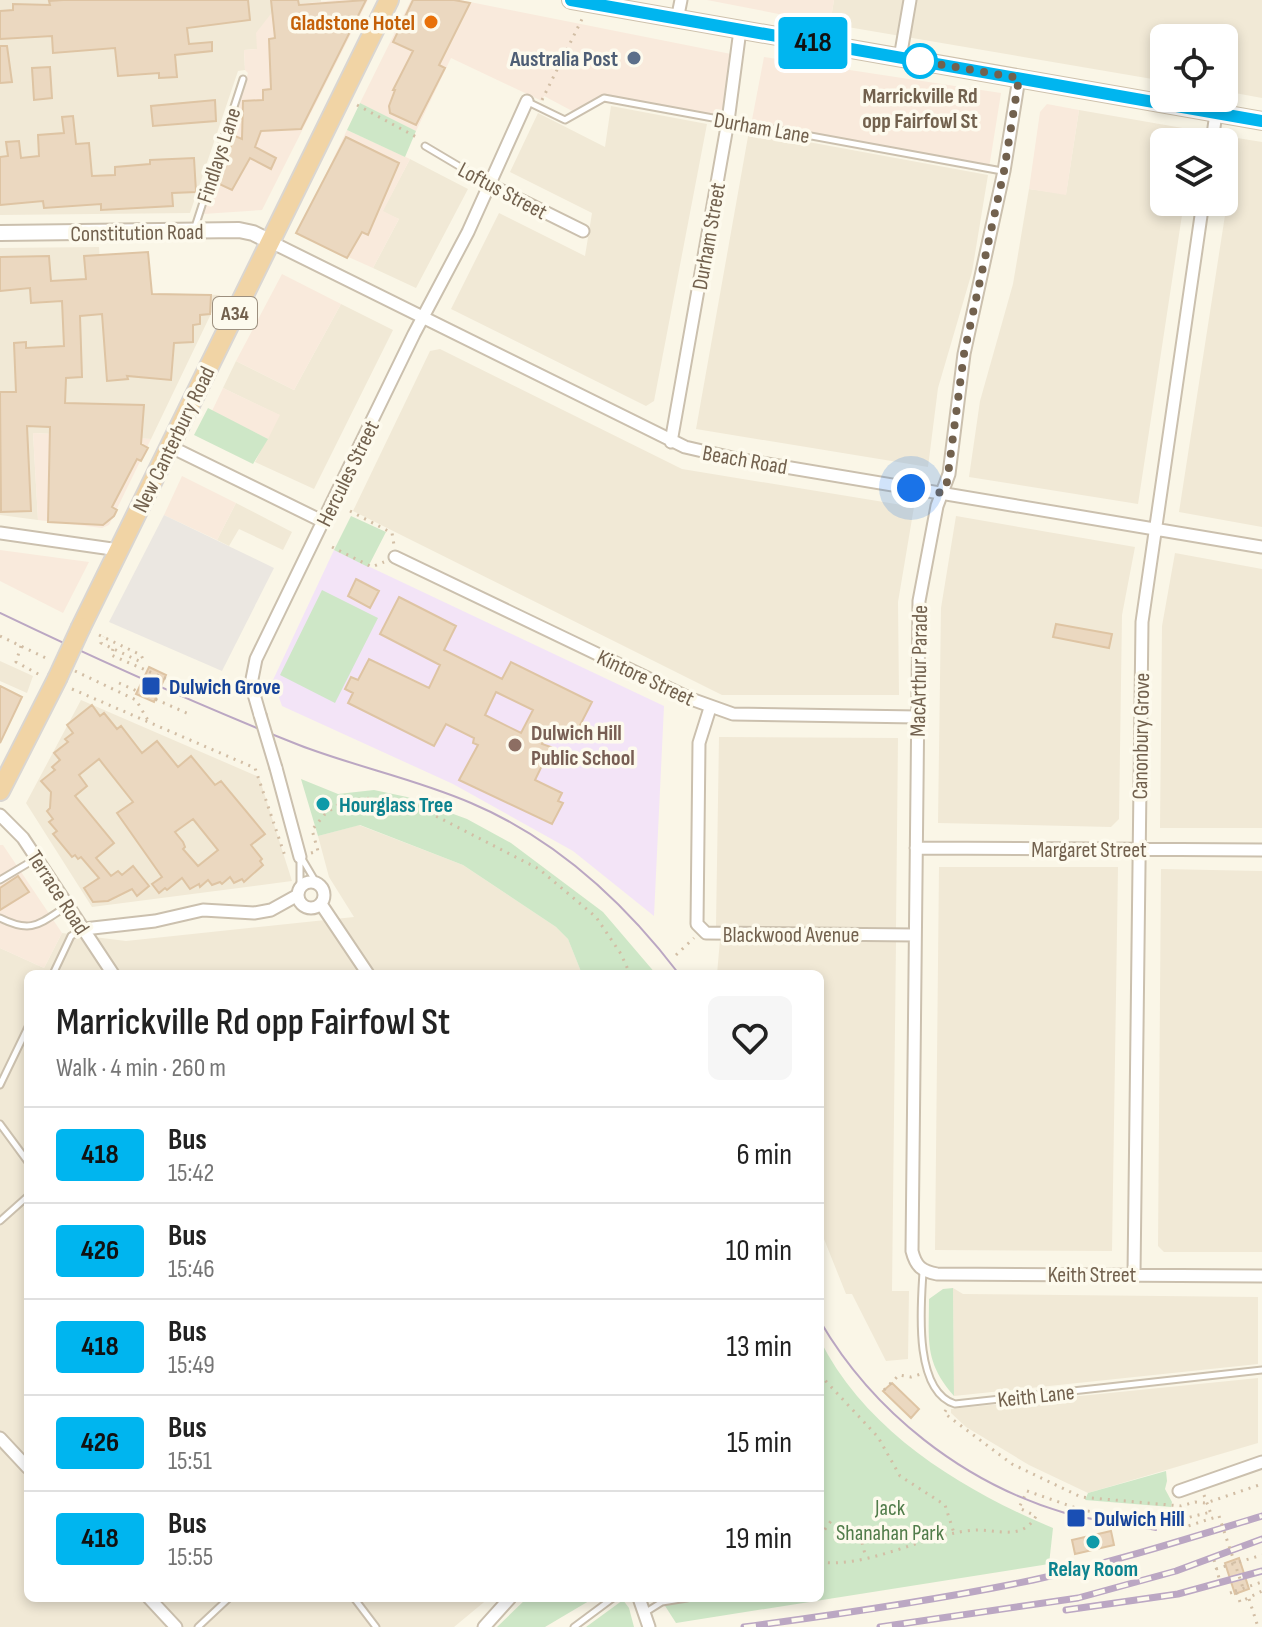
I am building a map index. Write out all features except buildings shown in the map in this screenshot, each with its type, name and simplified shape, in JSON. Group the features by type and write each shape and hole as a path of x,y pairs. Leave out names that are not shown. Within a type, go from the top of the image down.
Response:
{"highway":[{"name":"New Canterbury Road","path":"0,791 389,0"}],"main road":[{"path":"571,0 1262,121"}],"street":[{"path":"677,20 681,0"},
{"path":"900,58 910,0"},
{"name":"Durham Street","path":"671,442 728,121 740,30"},
{"name":"MacArthur Parade","path":"923,1272 912,1251 919,601 937,506 949,474 964,354 1004,171 1019,78"},
{"name":"Hercules Street","path":"295,858 276,768 251,684 253,668 423,318 533,104"},
{"path":"1214,128 1216,113"},
{"name":"Loftus Street","path":"490,185 583,231"},
{"name":"Canonbury Grove","path":"1134,1274 1142,622 1201,216"},
{"name":"Constitution Road","path":"0,233 239,230 271,242"},
{"name":"Beach Road","path":"271,242 671,442 702,452 1262,547"},
{"path":"169,446 324,522"},
{"path":"0,533 119,550"},
{"name":"Kintore Street","path":"395,557 710,708 733,714 917,717"},
{"name":"Blackwood Avenue","path":"710,708 699,743 700,928 706,933 915,935"},
{"name":"Terrace Road","path":"0,815 17,829 110,970"},
{"name":"Margaret Street","path":"916,848 1262,850"},
{"path":"84,929 155,921 203,910 254,913 271,910 309,883 317,884 323,893 321,904 365,970"},
{"path":"299,892 300,902 306,907 314,908 321,904"},
{"name":"Keith Street","path":"923,1272 1262,1276"},
{"path":"0,1438 24,1464"},
{"path":"1179,1491 1262,1462"},
{"path":"153,1602 176,1627"},
{"path":"484,1627 506,1602"},
{"path":"641,1602 649,1627"}],"lane":[{"name":"Findlays Lane","path":"194,231 243,79"},
{"name":"Durham Lane","path":"533,104 565,120 604,98 1004,171"},
{"name":"Loftus Street","path":"425,146 490,185"},
{"path":"0,880 37,858"},
{"path":"295,858 317,884"},
{"path":"295,858 299,892"},
{"path":"0,918 14,925 37,927 68,905"},
{"path":"55,970 71,936 84,929"},
{"path":"0,1085 24,1035"},
{"path":"0,1124 24,1157"},
{"path":"0,1221 24,1200"},
{"path":"923,1272 922,1347 932,1382 949,1403"},
{"name":"Keith Lane","path":"949,1403 1262,1370"},
{"path":"198,1627 225,1602"},
{"path":"357,1602 376,1627"},
{"path":"574,1627 608,1602"},
{"path":"646,1613 662,1602"}],"path":[{"path":"533,104 584,15"},
{"path":"357,105 417,136 425,146"},
{"path":"332,547 372,567 395,557 392,533 350,511"},
{"path":"101,636 141,655 143,659 139,661 113,649 101,643 101,636"},
{"path":"21,646 16,662 255,768 287,861 295,858"},
{"path":"113,649 111,655 201,694"},
{"path":"119,683 191,715"},
{"path":"136,700 149,722"},
{"path":"313,852 318,851 312,830 325,814 343,801 372,798 428,812 539,869 596,917 628,970"},
{"path":"676,955 700,928"},
{"path":"884,1390 899,1375 913,1376"},
{"path":"824,1379 878,1437 900,1476 945,1505 954,1533"},
{"path":"949,1403 944,1413 1012,1464 1081,1497 1181,1506 1206,1503 1262,1484"},
{"path":"824,1562 866,1558 954,1533 978,1530 1009,1534 1023,1531 1036,1516 1019,1508 1027,1491 1082,1510 1161,1524 1185,1527 1219,1516 1245,1588"},
{"path":"1206,1503 1208,1513 1213,1518"},
{"path":"1161,1524 1208,1513"},
{"path":"824,1531 831,1521"},
{"path":"860,1535 866,1558"},
{"path":"1216,1569 1262,1555"},
{"path":"1214,1560 1219,1578"},
{"path":"1262,1582 1230,1593 1236,1591 1240,1602 1262,1591"},
{"path":"1249,1599 1257,1626 1262,1622"}],"shaded area":[{"path":"0,0 321,2 277,6 257,49 244,50 245,70 238,71 190,213 0,215"},
{"path":"368,0 262,210 203,214 248,73 245,70 244,50 257,49 256,33 277,6"},
{"path":"411,0 460,0 736,55 728,121 604,98 576,113 544,96 542,101 451,58 416,131 360,103"},
{"path":"707,0 834,0 830,24"},
{"path":"834,0 1262,0 1262,98 1238,94 1238,24 1150,24 1150,79 830,24"},
{"path":"764,57 1001,93 989,168 751,125"},
{"path":"1047,104 1079,110 1066,195 1029,189 1040,112"},
{"path":"611,106 707,124 654,401 646,406 451,309 499,213 585,256 592,213 510,172 538,113 605,147"},
{"path":"1079,110 1182,128 1150,128 1150,216 1182,216 1138,504 969,477 980,401 1013,284 1029,189 1066,194"},
{"path":"347,130 410,159 383,211 399,219 373,268 297,234"},
{"path":"749,131 988,175 972,272 938,388 928,467 696,429"},
{"path":"1238,138 1262,142 1262,527 1179,512 1225,216 1238,216"},
{"path":"410,159 468,189 416,288 373,268 399,219 382,212"},
{"path":"99,247 103,308 150,306 158,293 220,295 151,439 33,433 38,520 0,515 0,248"},
{"path":"282,274 341,304 294,390 236,361"},
{"path":"341,304 393,330 314,489 255,462 279,415 223,388 236,361 294,390"},
{"path":"440,349 682,469 914,507 898,602 899,695 722,695 353,511 430,351"},
{"path":"223,388 280,415 268,439 212,411"},
{"path":"33,433 151,439 109,525 102,528 38,520"},
{"path":"182,476 236,503 217,540 164,515"},
{"path":"236,503 292,532 283,550 239,529 229,546 217,540"},
{"path":"164,515 274,568 222,671 109,622"},
{"path":"956,516 1135,547 1122,615 1119,819 1111,827 938,823 941,608"},
{"path":"0,550 89,562 63,613 0,581"},
{"name":"Dulwich Hill Public School","path":"334,550 664,706 654,916 573,851 453,784 282,706 273,680"},
{"path":"1175,553 1262,569 1262,828 1160,828 1162,626"},
{"path":"0,661 33,676 27,693 0,681"},
{"path":"81,700 259,777 292,881 92,907 26,803"},
{"path":"719,737 898,738 896,928 716,926"},
{"path":"359,825 463,865 556,927 568,939 580,970 24,970 24,1602 484,1602 454,1627 0,1627 0,948 44,968 62,933 126,941 354,917 329,877 318,836"},
{"path":"0,845 3,845 62,933 44,968 0,948"},
{"path":"939,867 1118,867 1112,1251 935,1250"},
{"path":"1161,869 1262,871 1262,1252 1164,1252 1158,1246"},
{"path":"720,940 896,942 892,1291 909,1291 908,1359 886,1361 852,1294 846,1294 824,1239 824,970 717,970"},
{"path":"953,1288 963,1294 1258,1297 1258,1364 954,1396"},
{"path":"1258,1378 1258,1443 1088,1493 1029,1465 966,1427 951,1413 951,1409"}],"green space":[{"path":"360,103 416,131 405,157 347,130"},
{"path":"208,408 268,439 253,464 194,435"},
{"path":"351,516 386,532 368,567 334,550"},
{"path":"322,590 378,618 335,703 280,675"},
{"path":"301,779 338,794 374,790 407,797 467,819 511,843 603,912 653,970 580,970 568,939 556,927 463,865 360,825 318,836"},
{"path":"953,1288 954,1396 944,1384 933,1361 929,1327 929,1299 943,1289"},
{"name":"Jack Shanahan Park","path":"824,1347 839,1373 863,1403 920,1454 985,1496 1053,1528 1049,1564 824,1600"},
{"path":"1166,1471 1165,1489 1172,1502 1171,1507 1085,1500 1088,1493"},
{"path":"523,1602 587,1602 545,1627 497,1627"},
{"path":"624,1602 634,1627 586,1627"},
{"name":"Jack Shanahan Park","path":"663,1602 809,1602 676,1623"}],"tram line":[{"path":"0,613 148,682 261,730 320,753 450,795 502,818 532,835 586,875 635,922 676,970"},
{"path":"824,1327 866,1385 894,1414 957,1463 1027,1500 1065,1513 1156,1530"}],"railway":[{"path":"744,1627 889,1606 1033,1580 1262,1516"},
{"path":"880,1627 1078,1598 1176,1571 1262,1539"},
{"path":"1066,1610 1178,1594 1262,1571"}],"bus line":[{"name":"418","path":"571,0 1262,121"}],"place":[{"name":"Gladstone Hotel","path":"431,22"},
{"name":"Australia Post","path":"634,58"},
{"name":"Marrickville Rd opp Fairfowl St","path":"920,61"},
{"name":"Dulwich Grove","path":"151,686"},
{"name":"Dulwich Hill Public School","path":"515,745"},
{"name":"Hourglass Tree","path":"323,804"},
{"name":"Dulwich Hill","path":"1076,1518"},
{"name":"Relay Room","path":"1093,1542"}],"route":[{"path":"911,488 942,493 947,482 964,354 1004,171 1019,78 920,61"}]}
